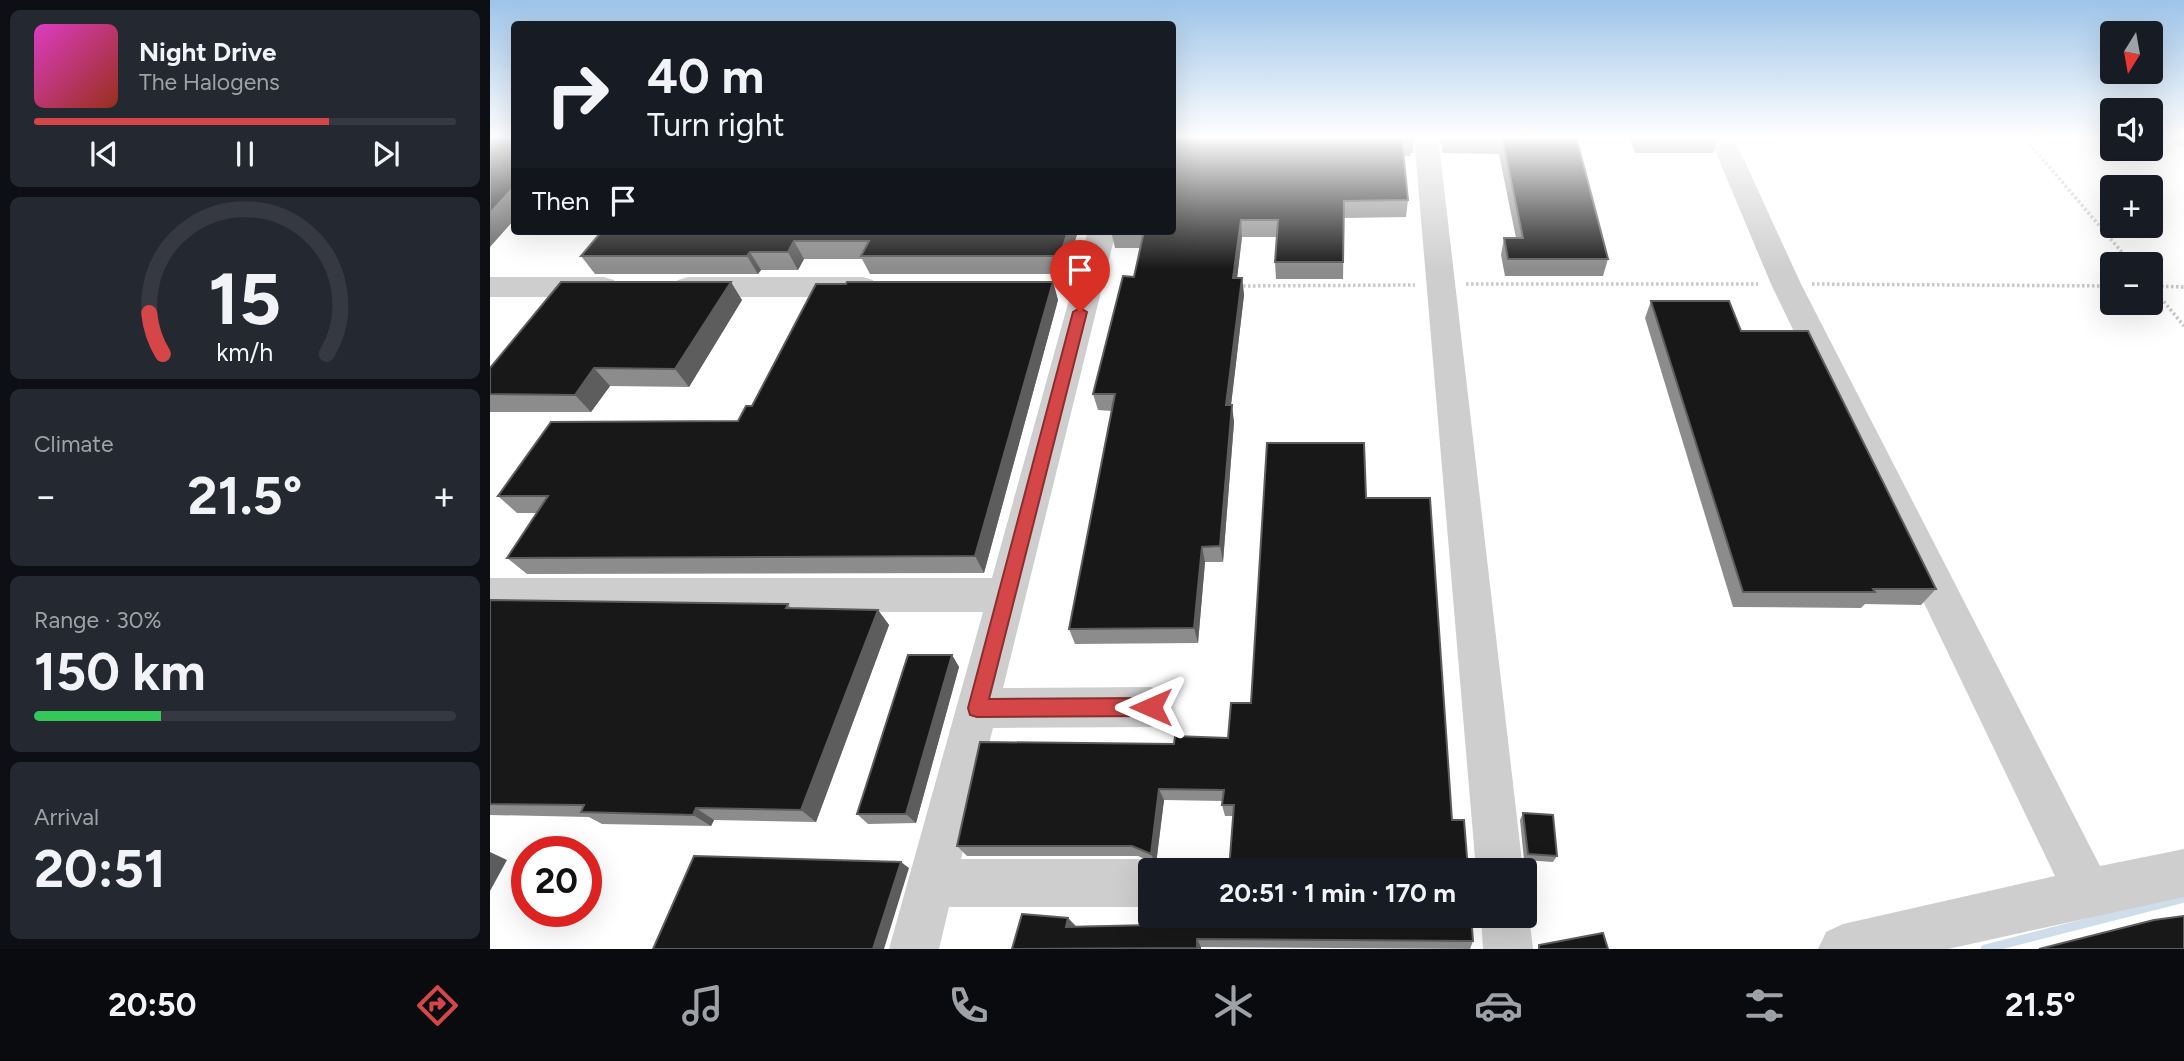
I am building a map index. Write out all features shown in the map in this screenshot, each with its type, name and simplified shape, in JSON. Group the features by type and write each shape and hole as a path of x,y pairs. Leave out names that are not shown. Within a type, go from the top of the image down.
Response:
{"street":[{"path":"1430,180 1499,858"},
{"path":"1740,180 1786,284 2088,892"},
{"path":"915,949 1007,595 1073,286 1100,235"},
{"path":"540,317 587,259"},
{"path":"490,287 894,287"},
{"path":"490,595 1007,595"},
{"path":"977,708 1151,707"},
{"path":"1843,949 2088,892 2184,873"},
{"path":"932,883 1138,883"},
{"path":"1506,928 1508,949"}],"path":[{"path":"2060,180 2122,252"},
{"path":"1786,284 2100,286"},
{"path":"2163,286 2184,286"},
{"path":"2163,301 2184,326"}],"building":[{"path":"490,180 511,180 511,190 490,213"},
{"path":"1176,180 1406,180 1408,200 1344,201 1343,262 1275,262 1278,220 1241,220 1233,278 1242,278 1226,405 1232,405 1220,546 1202,547 1194,628 1069,629 1115,394 1093,394 1123,276 1134,277 1143,235 1176,235"},
{"path":"1511,180 1588,180 1608,259 1508,259 1504,238 1523,238"},
{"path":"599,235 1067,235 1060,256 861,256 869,241 794,241 788,252 750,252 747,256 581,256"},
{"path":"561,282 731,282 675,369 594,368 575,395 490,394 490,368"},
{"path":"1053,282 975,556 507,558 548,496 498,496 551,422 738,421 746,406 752,406 816,284"},
{"path":"1651,301 1729,301 1741,331 1808,331 1936,589 1743,592"},
{"path":"1267,443 1364,443 1366,498 1430,498 1452,820 1464,820 1467,858 1230,858 1234,805 1222,805 1224,790 1159,789 1151,854 1132,846 957,846 980,742 1174,744 1175,736 1228,738 1231,703 1251,703"},
{"path":"490,600 788,604 786,608 878,610 801,810 696,808 693,815 581,812 584,805 490,804"},
{"path":"908,655 952,655 906,814 857,814"},
{"path":"1523,813 1553,815 1557,856 1528,854"},
{"path":"694,856 901,862 873,949 653,949"},
{"path":"1022,914 1068,918 1066,927 1472,928 1473,941 1197,939 1197,948 1012,949"},
{"path":"2184,916 2184,949 2039,949 2154,920"},
{"path":"1603,933 1608,949 1539,949 1539,945"}],"waterway":[{"path":"1985,949 2184,898"}],"route":[{"path":"1080,312 977,708 1151,707"}]}
